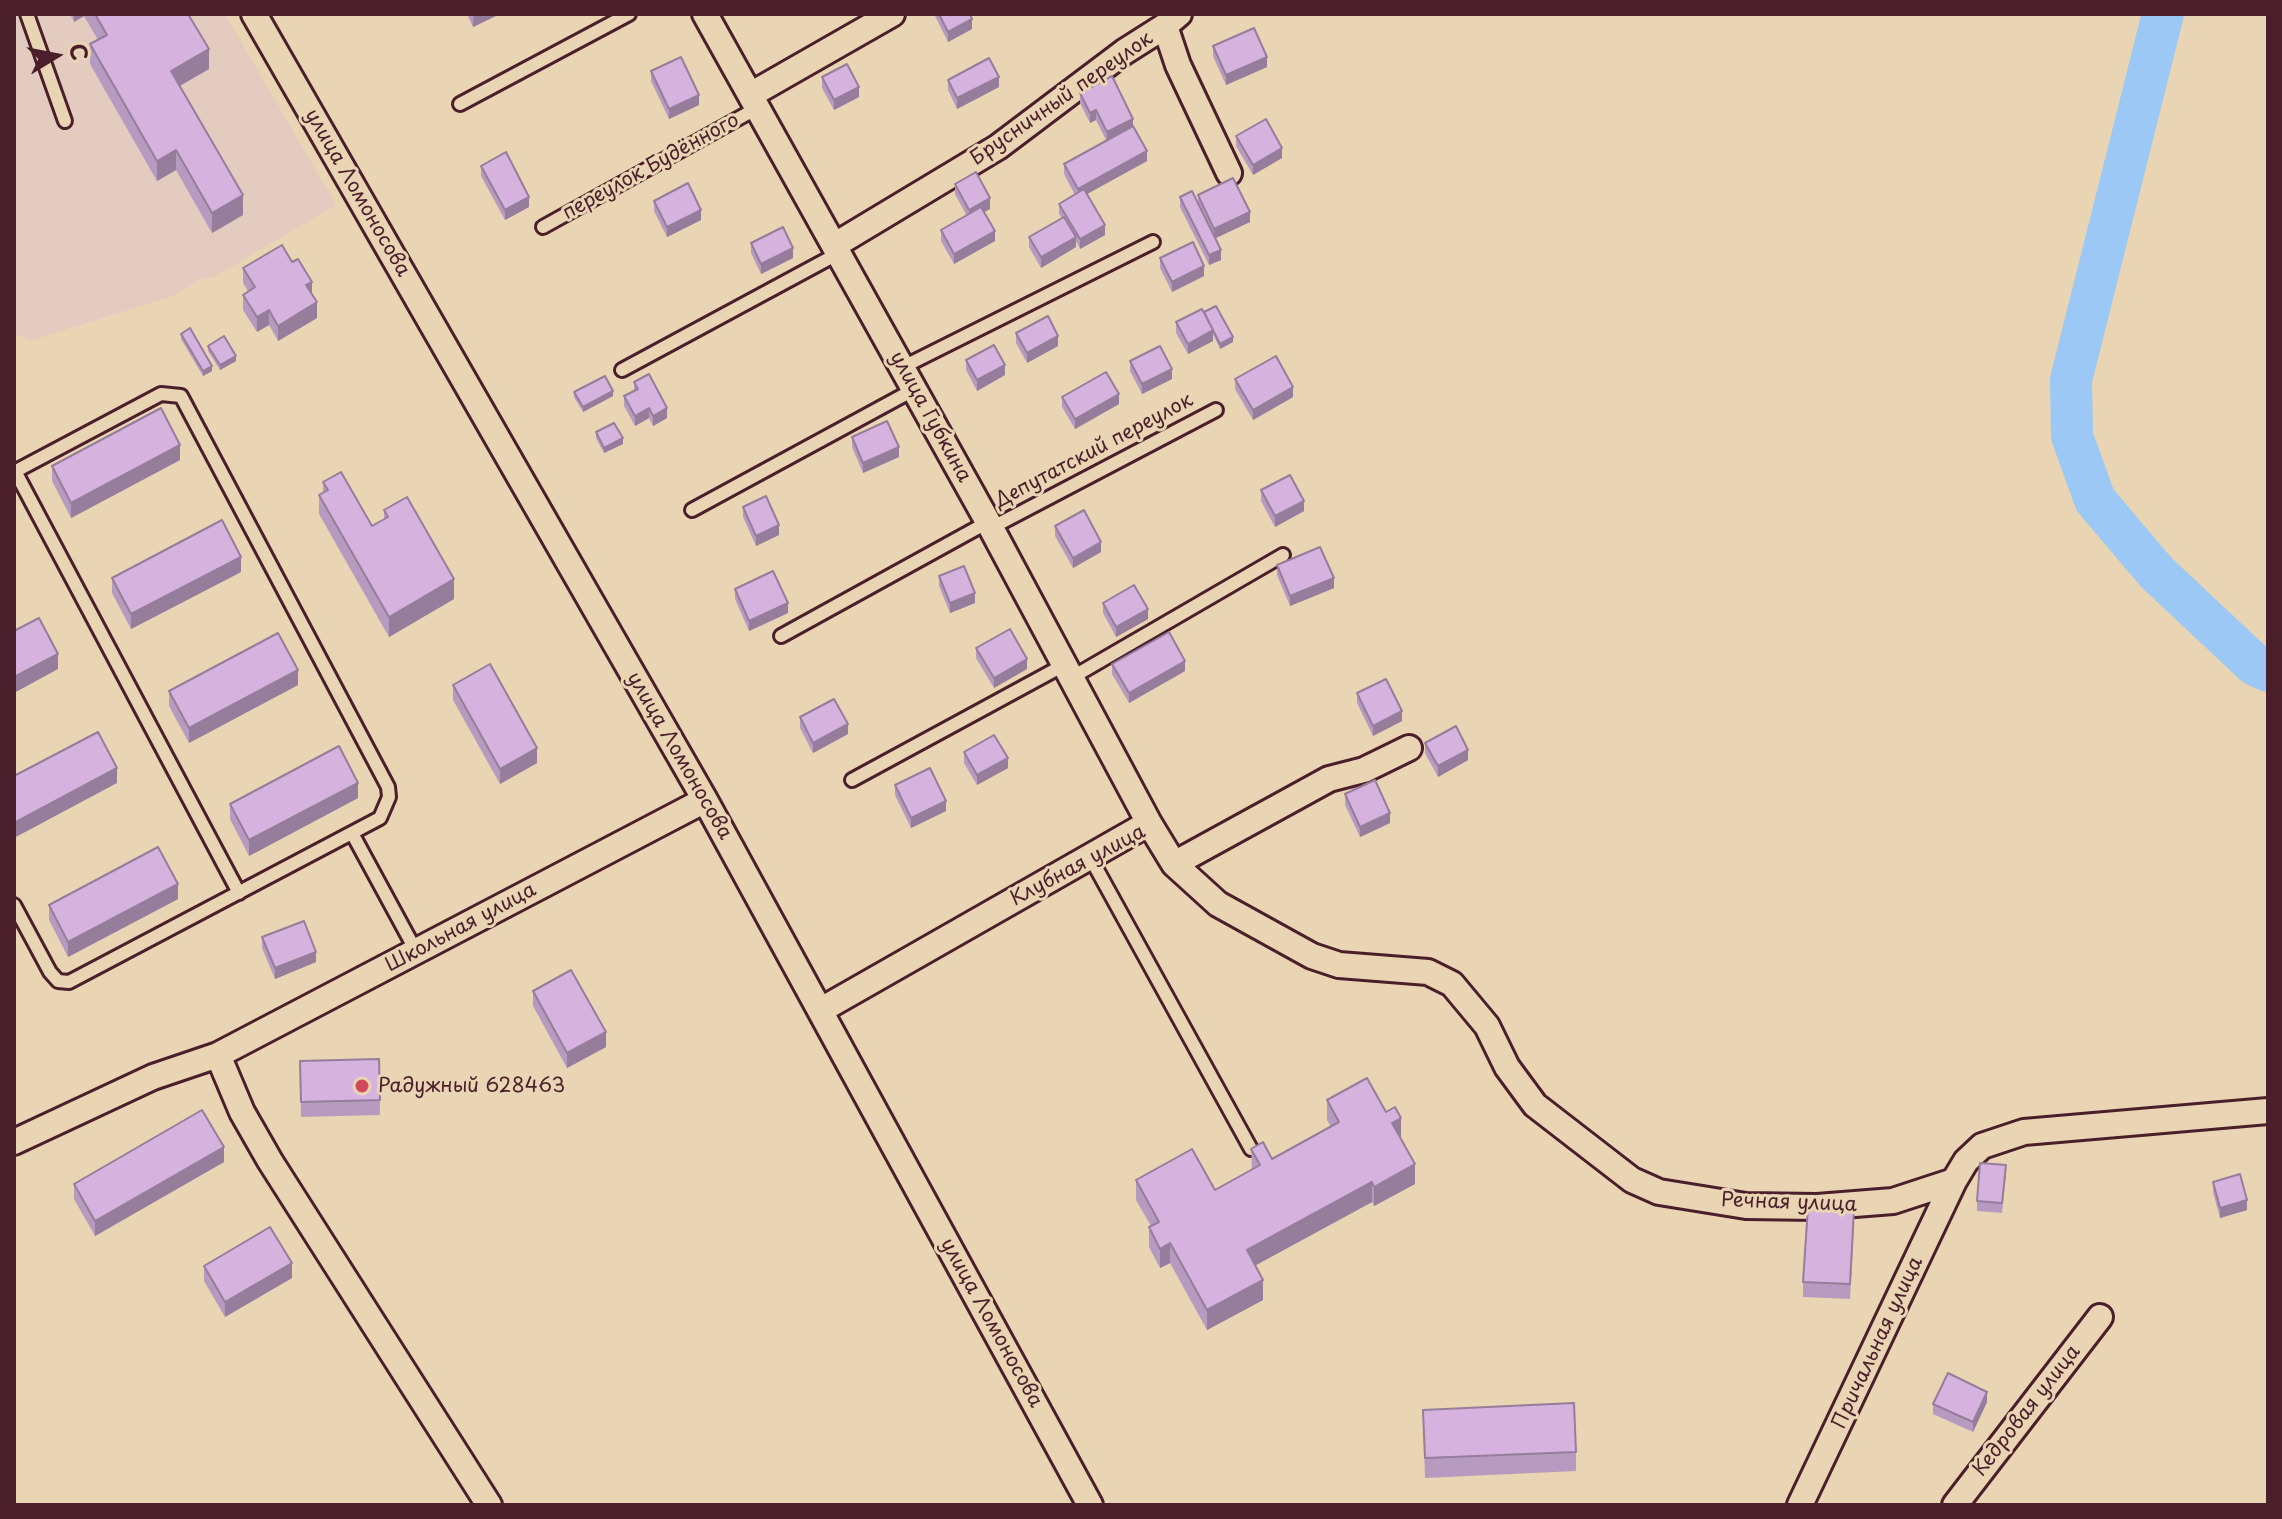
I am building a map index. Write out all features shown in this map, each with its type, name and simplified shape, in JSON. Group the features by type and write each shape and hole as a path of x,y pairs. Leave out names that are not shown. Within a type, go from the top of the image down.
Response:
{"street":[{"name":"улица Ломоносова","path":"254,14 705,800 1090,1505"},
{"name":"улица Губкина","path":"705,14 990,525 1149,823"},
{"name":"переулок Будённого","path":"755,101 892,14"},
{"path":"1172,20 1178,65 1229,173"},
{"name":"Брусничный переулок","path":"837,249 998,147 1124,52 1172,20"},
{"path":"1174,864 1329,779 1364,770 1409,748"},
{"name":"Школьная улица","path":"14,1142 139,1082 218,1055 705,800"},
{"name":"Клубная улица","path":"821,1010 1149,823 1174,864"},
{"name":"Речная улица","path":"1174,864 1218,904 1312,956 1339,965 1428,972 1452,984 1487,1026 1507,1067 1535,1105 1632,1180 1659,1192 1746,1206 1817,1207 1893,1201 1954,1181"},
{"path":"218,1055 242,1112 270,1161 489,1505"},
{"path":"1954,1181 1966,1161 1982,1146 2024,1132 2268,1111"},
{"name":"Причальная улица","path":"1800,1505 1954,1181"},
{"name":"Кедровая улица","path":"1955,1505 2100,1317"}],"lane":[{"path":"27,14 65,121"},
{"path":"460,104 629,14"},
{"name":"переулок Будённого","path":"543,227 755,101"},
{"path":"903,367 1153,242"},
{"name":"Брусничный переулок","path":"622,370 837,249"},
{"path":"692,510 915,389"},
{"path":"14,905 50,972 58,981 69,982 239,893 380,818 386,809 388,787 181,396 161,394 14,472 239,893"},
{"name":"Депутатский переулок","path":"781,636 1216,410"},
{"path":"852,780 1068,671 1283,555"},
{"path":"352,833 416,951"},
{"path":"1090,857 1251,1149"}],"shaded area":[{"path":"14,14 225,14 336,205 214,277 201,279 173,296 30,341 14,333"}],"building":[{"path":"95,14 188,14 209,49 171,71 243,195 212,213 176,150 157,161 90,44 107,35"},
{"path":"939,14 970,14 972,19 948,32"},
{"path":"1254,28 1267,57 1226,75 1213,46"},
{"path":"681,57 699,95 669,109 651,71"},
{"path":"989,58 999,77 957,98 948,80"},
{"path":"847,64 859,87 834,100 822,77"},
{"path":"1112,76 1133,119 1107,132 1096,110 1090,113 1080,93"},
{"path":"1266,119 1282,148 1253,165 1236,136"},
{"path":"1133,126 1147,151 1078,189 1064,164"},
{"path":"506,152 529,197 505,210 481,166"},
{"path":"976,172 990,198 969,210 955,184"},
{"path":"1233,178 1250,212 1214,229 1198,195"},
{"path":"688,183 701,210 667,227 654,201"},
{"path":"1084,189 1105,225 1080,239 1059,204"},
{"path":"1192,191 1221,250 1209,255 1180,197"},
{"path":"981,207 995,231 954,254 941,230"},
{"path":"1064,217 1076,237 1041,257 1029,237"},
{"path":"783,227 793,248 761,264 751,243"},
{"path":"1193,242 1204,266 1172,282 1160,258"},
{"path":"282,245 292,262 298,259 312,282 306,285 317,302 278,326 269,310 257,317 243,295 255,287 243,268"},
{"path":"1216,306 1233,337 1220,344 1204,312"},
{"path":"1202,309 1213,330 1188,344 1176,322"},
{"path":"1048,316 1058,336 1027,353 1016,333"},
{"path":"190,328 212,366 203,371 181,334"},
{"path":"224,336 236,356 220,365 208,346"},
{"path":"994,345 1005,365 977,380 966,360"},
{"path":"1160,346 1172,369 1142,384 1130,361"},
{"path":"1276,356 1293,387 1253,410 1235,379"},
{"path":"1106,372 1119,394 1075,419 1062,397"},
{"path":"649,374 667,408 653,416 649,408 635,416 624,396 638,389 634,382"},
{"path":"605,376 613,391 583,407 574,392"},
{"path":"161,408 180,445 71,503 52,466"},
{"path":"887,421 899,447 863,463 852,437"},
{"path":"614,423 623,438 604,448 596,432"},
{"path":"341,472 372,526 388,517 384,510 407,497 454,579 389,617 319,495 328,490 323,482"},
{"path":"1290,475 1304,501 1275,516 1261,490"},
{"path":"766,496 779,525 756,536 743,507"},
{"path":"1084,510 1101,542 1073,558 1055,526"},
{"path":"222,520 241,557 131,614 112,578"},
{"path":"1320,547 1334,578 1290,596 1277,565"},
{"path":"964,566 975,593 950,603 939,576"},
{"path":"773,571 788,603 749,621 735,589"},
{"path":"1134,585 1148,609 1116,627 1103,603"},
{"path":"39,618 58,654 14,677 14,631"},
{"path":"1010,629 1027,659 994,678 976,648"},
{"path":"1169,632 1185,661 1129,693 1112,664"},
{"path":"278,633 298,670 189,728 169,691"},
{"path":"490,664 537,748 500,769 453,685"},
{"path":"1386,679 1402,711 1373,726 1357,693"},
{"path":"834,699 848,724 813,743 800,717"},
{"path":"1456,726 1468,750 1438,766 1425,743"},
{"path":"98,732 117,768 14,823 14,776"},
{"path":"994,735 1008,758 977,775 964,752"},
{"path":"339,746 358,783 249,840 230,804"},
{"path":"930,768 946,801 911,818 895,785"},
{"path":"1375,780 1390,813 1360,827 1345,794"},
{"path":"158,847 178,884 68,942 49,905"},
{"path":"304,921 316,952 275,968 262,937"},
{"path":"571,970 606,1032 567,1053 533,991"},
{"path":"379,1059 380,1100 301,1102 300,1061"},
{"path":"1367,1078 1386,1112 1395,1107 1401,1118 1392,1123 1415,1164 1374,1187 1372,1182 1247,1250 1263,1280 1207,1310 1170,1243 1160,1249 1149,1227 1159,1222 1136,1180 1192,1149 1215,1190 1260,1165 1251,1149 1263,1142 1272,1159 1339,1122 1327,1100"},
{"path":"202,1110 224,1147 95,1221 74,1184"},
{"path":"1980,1163 2006,1165 2002,1203 1977,1201"},
{"path":"2240,1174 2247,1200 2220,1208 2213,1182"},
{"path":"1808,1207 1854,1209 1850,1284 1803,1282"},
{"path":"270,1227 292,1263 225,1302 204,1266"},
{"path":"1948,1373 1987,1392 1973,1422 1933,1404"},
{"path":"1574,1403 1576,1452 1425,1458 1423,1410"}],"waterway":[{"path":"2163,14 2071,380 2072,436 2095,500 2156,572 2255,665 2268,671"}],"place":[{"name":"Радужный 628463","path":"362,1086"}]}
